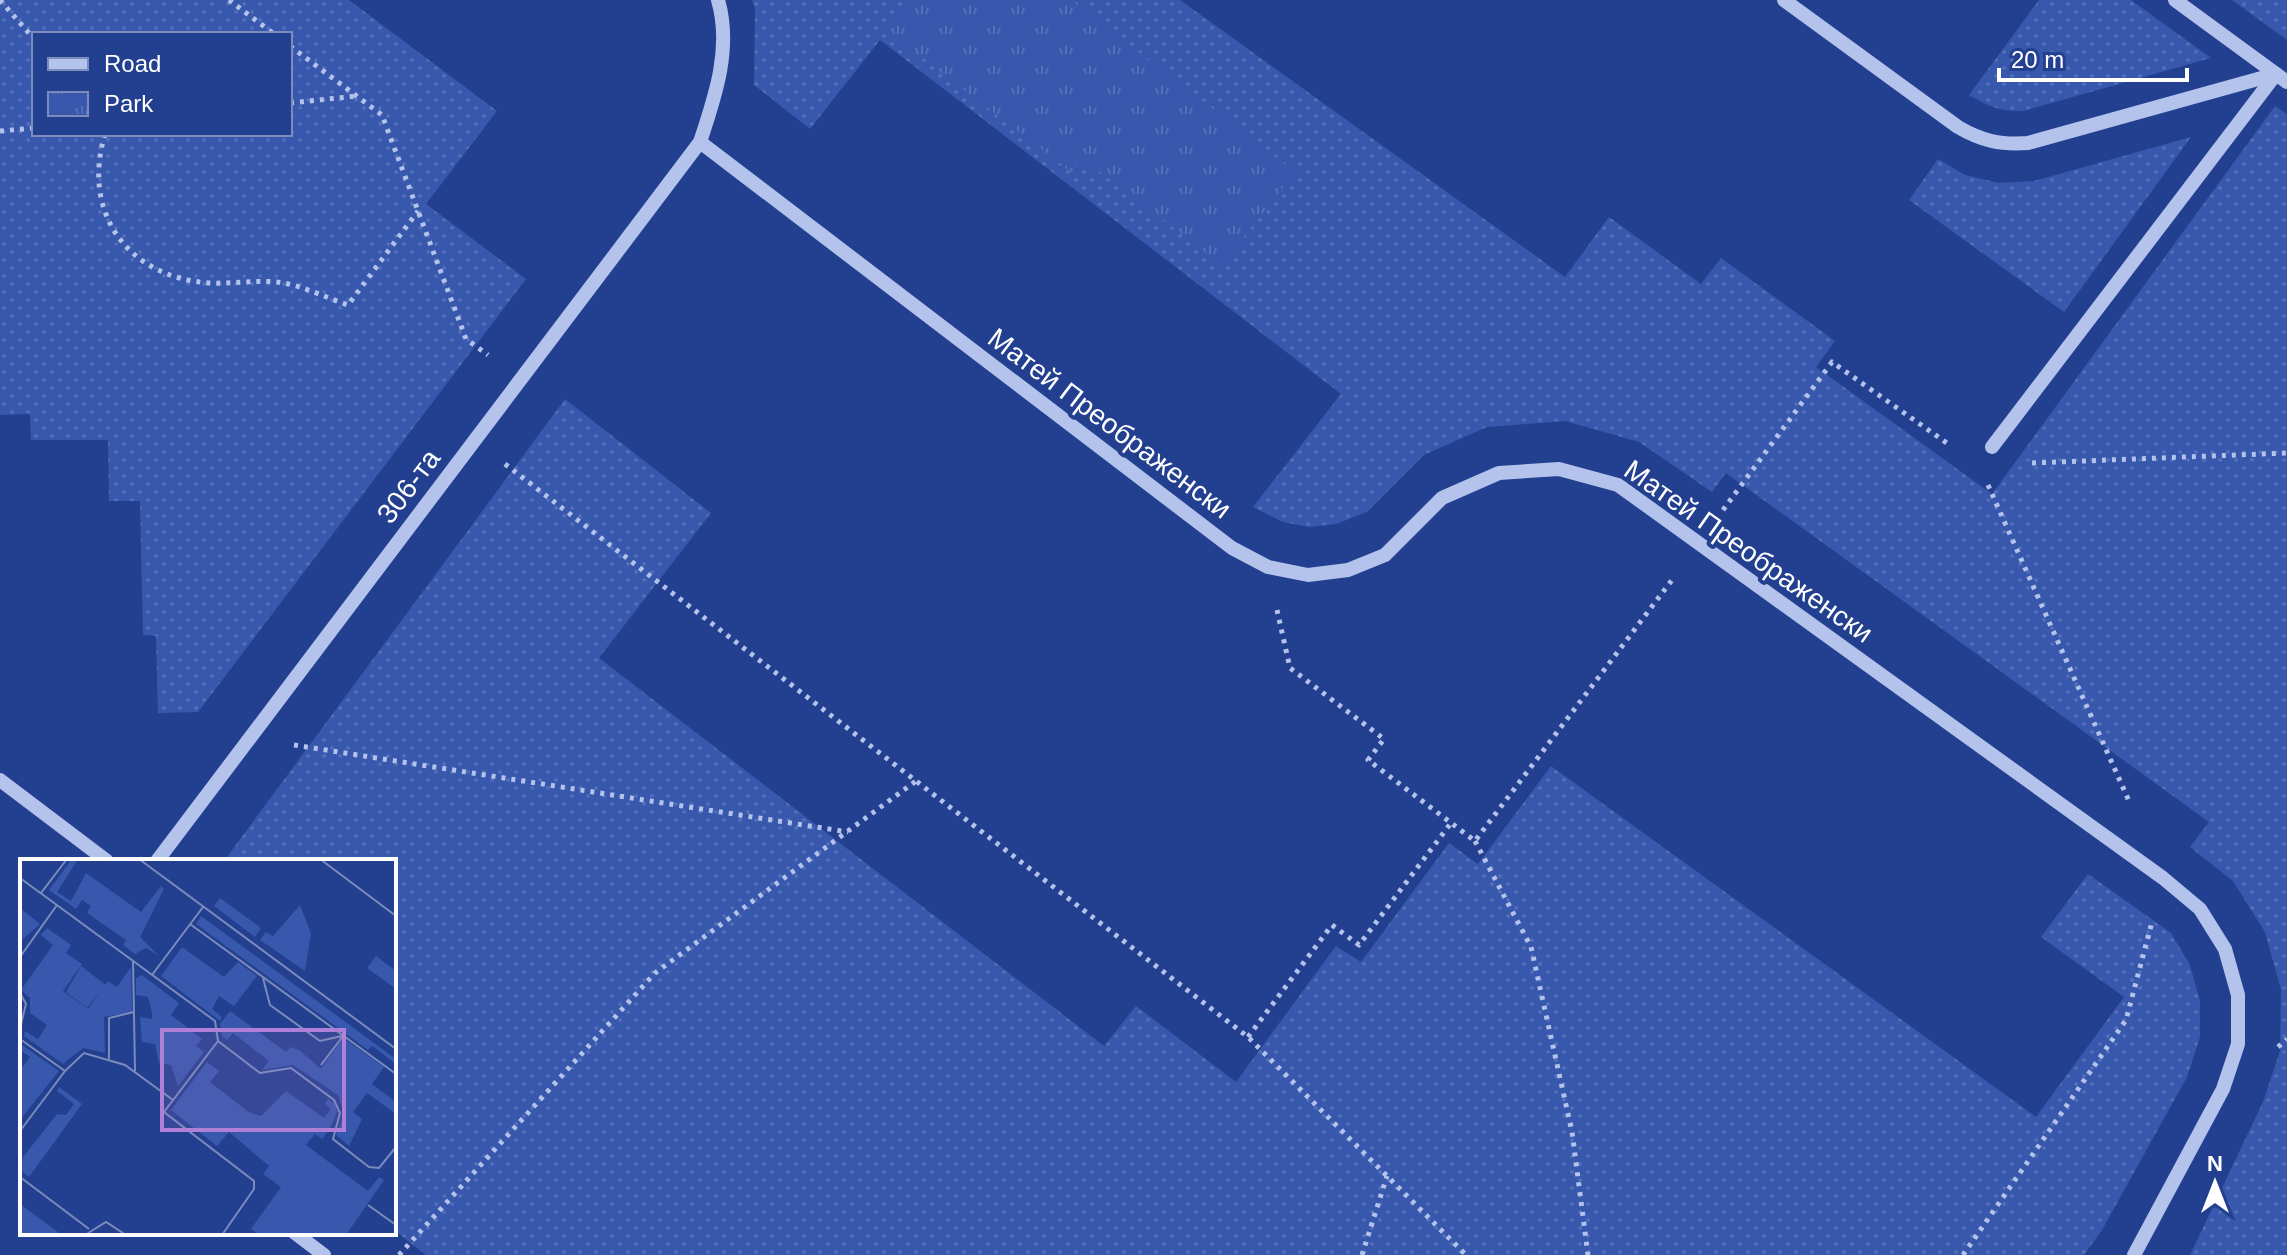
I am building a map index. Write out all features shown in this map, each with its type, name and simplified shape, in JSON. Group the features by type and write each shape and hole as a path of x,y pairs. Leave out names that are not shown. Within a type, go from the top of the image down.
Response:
{"street":[{"path":"700,142 721,79 721,12 718,0"},
{"path":"1784,0 1958,127 1979,139 2003,144 2028,143 2282,78"},
{"path":"2175,0 2282,78"},
{"path":"1992,447 2282,78"},
{"name":"306-та","path":"158,859 700,142"},
{"name":"Матей Преображенски","path":"700,142 1232,548 1268,567 1308,575 1348,570 1385,555 1442,498 1499,473 1559,469 1618,485 2163,878 2200,909 2225,949 2238,995 2238,1044 2223,1089 2134,1255"},
{"path":"0,780 104,859"},
{"path":"298,1235 324,1255"}],"path":[{"path":"0,0 32,37"},
{"path":"229,0 271,32"},
{"path":"292,47 382,115 466,339 521,379"},
{"path":"292,103 357,96"},
{"path":"0,131 32,128"},
{"path":"104,136 98,158 99,196 113,230 138,259 171,277 208,283 284,283 348,305 418,211"},
{"path":"1475,841 1832,362 1979,465 2132,807"},
{"path":"475,441 1248,1037 1466,1255"},
{"path":"1979,465 1992,447"},
{"path":"2025,464 2287,453"},
{"path":"1268,567 1290,668 1384,739 1368,760 1475,841 1531,947 1572,1132 1588,1255"},
{"path":"249,738 848,832"},
{"path":"399,1255 655,973 916,781"},
{"path":"1248,1037 1332,925 1359,945 1451,823"},
{"path":"1963,1255 2126,1020 2163,878"},
{"path":"1362,1255 1387,1176"}],"green space":[{"path":"0,0 349,0 497,111 426,204 526,279 198,712 158,713 156,636 143,635 140,501 109,501 108,440 31,440 30,414 0,415"},
{"path":"752,0 1180,0 1565,277 1609,217 1701,284 1721,258 1835,341 1816,367 1992,494 2275,106 2287,114 2287,1255 2190,1255 2263,1102 2280,1051 2281,990 2265,932 2233,881 2190,847 2209,822 1726,473 1712,492 1639,442 1565,421 1487,427 1424,455 1367,512 1336,524 1309,527 1283,522 1253,507 1341,394 880,40 810,129 754,85 755,8"},
{"path":"909,0 1071,0 1295,172 1222,265 1082,158 1071,172 886,30"},
{"path":"2039,0 2131,0 2211,58 2023,111 1995,108 1969,95"},
{"path":"2232,0 2287,0 2287,40"},
{"path":"2191,137 2064,312 1909,200 1938,159 1965,175 1999,183 2034,181"},
{"path":"565,399 711,513 599,658 1104,1046 1136,1006 1236,1082 1336,946 1361,962 1449,843 1478,864 1551,766 2036,1117 2124,997 2041,937 2088,874 2171,933 2190,965 2200,1001 2200,1037 2187,1077 2102,1230 2084,1255 426,1255 396,1232 396,859 225,859"}]}
